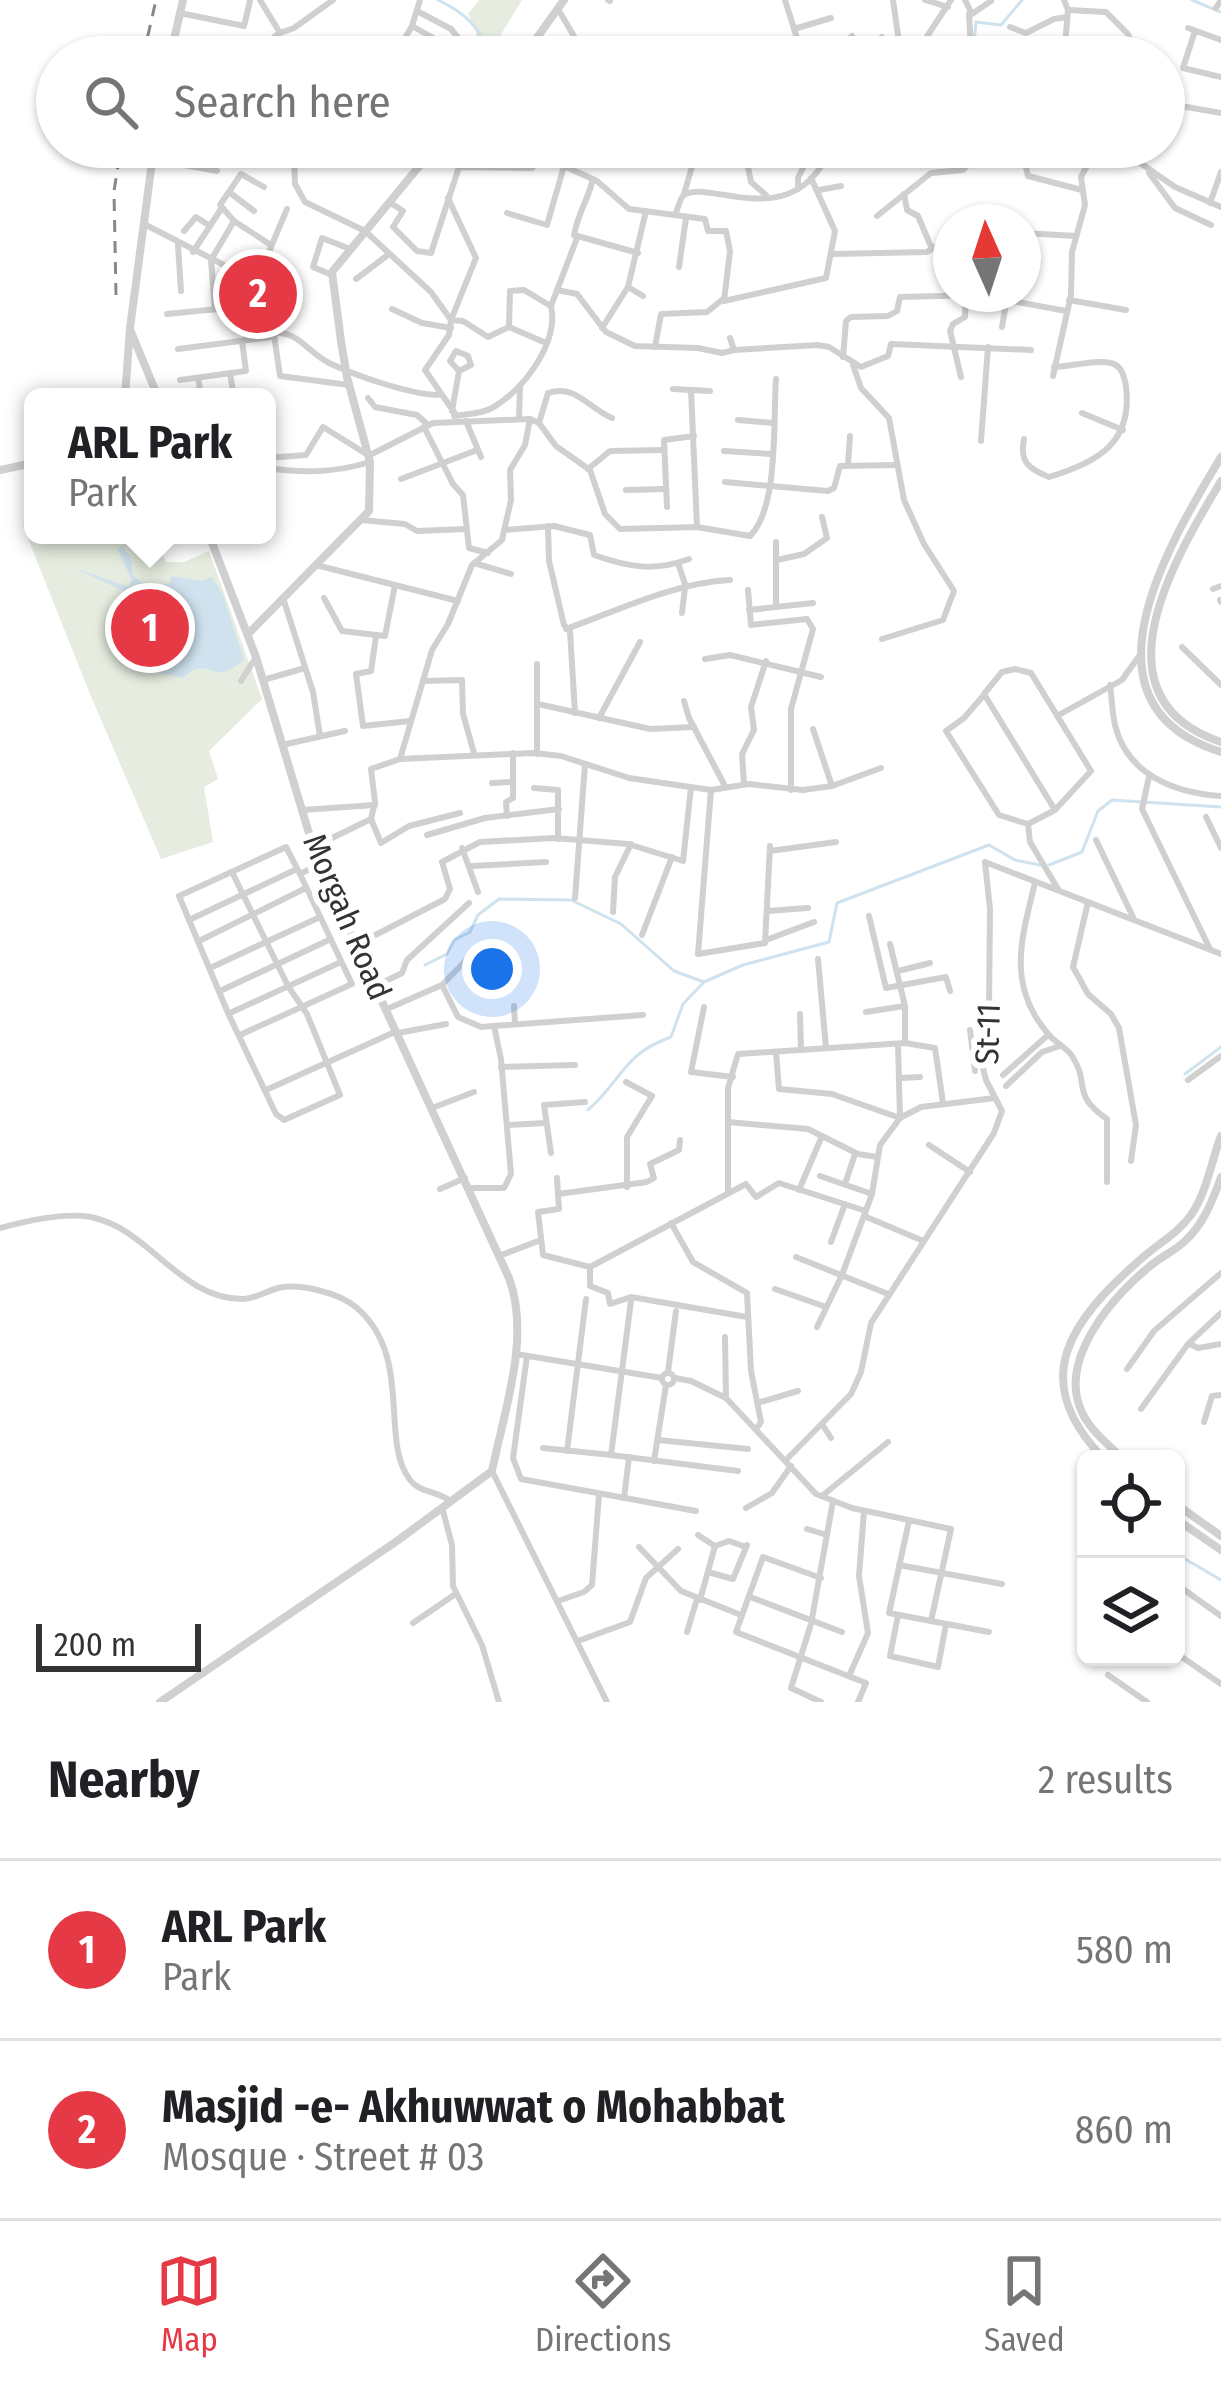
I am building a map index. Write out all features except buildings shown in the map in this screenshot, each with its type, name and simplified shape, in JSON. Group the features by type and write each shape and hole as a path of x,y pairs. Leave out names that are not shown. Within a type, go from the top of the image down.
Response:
{"street":[{"path":"175,36 183,0"},
{"path":"180,13 244,26 247,0 261,1 280,32"},
{"path":"275,36 333,0"},
{"path":"406,36 420,0"},
{"path":"539,36 564,0"},
{"path":"785,0 796,36"},
{"path":"893,0 899,36"},
{"path":"925,0 950,3 928,36"},
{"path":"965,0 970,36"},
{"path":"1064,0 1066,36"},
{"path":"969,14 991,2"},
{"path":"558,9 574,36"},
{"path":"417,11 457,36"},
{"path":"1010,26 1026,33 1068,14 1106,12 1129,36"},
{"path":"794,29 831,18"},
{"path":"412,26 430,36"},
{"path":"1185,58 1191,30 1221,40"},
{"path":"1185,68 1221,77"},
{"path":"1185,107 1221,113"},
{"path":"126,388 151,168"},
{"path":"201,168 217,171"},
{"path":"294,168 295,184 305,202 365,231 431,292 451,324"},
{"path":"248,634 361,520 370,505 369,458 348,381 332,275 415,168"},
{"path":"389,202 403,211 392,226 417,251 431,253 459,168"},
{"path":"507,213 548,225 563,168"},
{"path":"568,168 593,179 619,203 705,219 708,231 726,232 730,250 722,300"},
{"path":"675,215 692,168"},
{"path":"748,168 751,182 769,197"},
{"path":"798,190 803,168"},
{"path":"684,194 790,195 819,168"},
{"path":"877,216 931,173 965,168"},
{"path":"1027,168 1028,176 1082,190"},
{"path":"1024,439 1024,461 1031,470 1049,476 1098,455 1115,444 1123,430 1128,402 1118,367 1107,362 1053,371 1085,205 1084,168"},
{"path":"1145,168 1175,208 1211,225"},
{"path":"1147,168 1175,187 1221,207"},
{"path":"1210,203 1221,172"},
{"path":"194,252 241,174 264,187"},
{"path":"656,347 662,313 707,312 722,300 823,280 835,231 812,178"},
{"path":"441,422 454,413 489,410 520,387 546,343 551,306 577,238 578,212 587,202 593,179"},
{"path":"819,190 841,187"},
{"path":"229,192 254,211"},
{"path":"832,254 921,253 932,248 916,213 907,211 904,194"},
{"path":"448,198 476,258 451,324 425,368 454,413"},
{"path":"221,209 271,245"},
{"path":"257,280 287,209"},
{"path":"602,328 628,287 646,211"},
{"path":"184,231 196,217 210,226"},
{"path":"679,267 686,218"},
{"path":"215,309 211,260 234,221"},
{"path":"144,224 267,287 280,376 348,381"},
{"path":"1041,234 1076,236"},
{"path":"332,275 313,267 322,238 350,248"},
{"path":"577,238 638,253"},
{"path":"178,245 181,291"},
{"path":"356,279 389,254"},
{"path":"628,287 643,296"},
{"path":"509,327 510,291 524,290 551,306"},
{"path":"557,290 577,294 602,328 635,346 722,353 818,345 830,347 861,367 888,356 891,344 1030,350"},
{"path":"844,357 846,321 851,317 888,316 897,311 900,297 933,296"},
{"path":"1070,300 1126,310"},
{"path":"167,314 268,304"},
{"path":"1041,305 1066,311"},
{"path":"392,309 422,323 466,323 488,337 509,327 546,343"},
{"path":"961,377 950,332 965,312"},
{"path":"1002,327 1005,312"},
{"path":"130,328 154,388"},
{"path":"178,350 288,332 316,356 355,373 414,392 441,395"},
{"path":"730,338 734,350"},
{"path":"180,380 246,370 242,341"},
{"path":"981,441 988,347"},
{"path":"853,364 861,388 889,418 912,521 954,591 944,620 882,639"},
{"path":"454,413 459,371"},
{"path":"230,373 232,388"},
{"path":"198,378 200,388"},
{"path":"276,469 342,471 441,422 534,421 556,446 588,469 605,514 620,529 697,527 754,534 762,522 770,485 776,379"},
{"path":"519,419 520,387"},
{"path":"674,388 710,391"},
{"path":"691,390 697,527"},
{"path":"400,759 432,650 474,563 502,540 511,500 510,470 548,393 577,393 594,410 612,418"},
{"path":"368,398 375,407 418,415 463,495 470,548 489,553"},
{"path":"1082,413 1123,430"},
{"path":"738,420 773,422"},
{"path":"400,479 479,454 466,421"},
{"path":"276,457 306,454 322,427 369,458"},
{"path":"667,507 666,437 694,436"},
{"path":"848,464 850,436"},
{"path":"588,469 610,451 664,450"},
{"path":"724,451 771,454"},
{"path":"1057,716 1122,680 1136,664 1143,620 1164,559 1221,457"},
{"path":"724,482 831,490 836,470 848,464 896,465"},
{"path":"1221,481 1168,580 1150,643 1154,682 1167,706 1191,729 1221,742"},
{"path":"626,490 666,489"},
{"path":"777,560 804,554 827,538 822,517"},
{"path":"361,520 405,524 417,531 466,529"},
{"path":"504,530 548,526 590,536 594,555 654,569 689,559"},
{"path":"548,526 549,561 570,632 575,712"},
{"path":"776,542 776,607"},
{"name":"Morgah Road","path":"213,544 256,657 318,862 513,1288 516,1354"},
{"path":"474,563 511,574"},
{"path":"678,563 686,587 682,613"},
{"path":"316,565 458,601"},
{"path":"566,629 686,587 730,580"},
{"path":"324,598 342,631 387,634 395,585"},
{"path":"748,590 751,625 809,620 812,629 790,710 791,790"},
{"path":"283,598 320,736"},
{"path":"749,610 813,603"},
{"path":"376,636 371,671 356,674 363,726 410,721"},
{"path":"599,718 640,642"},
{"path":"1182,647 1221,685"},
{"path":"1139,653 1146,683 1177,730 1221,752"},
{"path":"705,659 730,655 821,677"},
{"path":"241,680 256,657"},
{"path":"744,784 742,754 754,730 751,707 766,661"},
{"path":"537,664 537,754"},
{"path":"263,680 305,668"},
{"path":"1002,671 1028,671 1057,716 1091,771 1055,810 1028,824 999,815 946,731 964,718 1002,671"},
{"path":"422,681 462,680 474,753"},
{"path":"1122,680 1146,683"},
{"path":"1110,686 1121,742 1149,776 1176,789 1221,796"},
{"path":"984,694 1055,810"},
{"path":"684,700 725,787"},
{"path":"538,704 658,729 694,727"},
{"path":"812,729 832,786"},
{"path":"283,745 345,730"},
{"path":"507,816 513,753"},
{"path":"460,813 409,826 380,843 371,819 375,805 371,769 400,759 537,754 629,778 711,790 744,784 791,790 832,786 881,768"},
{"path":"575,898 585,764"},
{"path":"1149,776 1142,809 1210,950"},
{"path":"492,783 513,782"},
{"path":"356,946 445,899 449,885 441,866 462,848 480,842 558,839 631,844 682,861 691,787"},
{"path":"533,788 559,790 558,839"},
{"path":"711,790 698,954 762,946 770,848 836,842"},
{"path":"302,810 375,805"},
{"path":"427,835 559,809"},
{"path":"1206,817 1221,848"},
{"path":"189,920 318,862 332,838 371,819"},
{"path":"1028,824 1030,842 1060,892"},
{"path":"1096,840 1135,921"},
{"path":"614,912 615,878 631,844"},
{"path":"232,872 303,1007 340,1095 295,1118 284,1120 276,1114 179,896 286,847 352,984 303,1007 241,1035"},
{"path":"462,848 478,892"},
{"path":"642,935 672,857"},
{"path":"471,866 546,862"},
{"name":"St-11","path":"746,1508 772,1493 789,1463 850,1394 862,1372 871,1323 1001,1116 979,1071 989,1009 990,910 983,866 989,862 1221,954"},
{"path":"1035,883 1020,945 1019,976 1048,1035 1071,1055 1085,1104 1109,1125 1107,1182"},
{"path":"199,941 307,888"},
{"path":"376,986 403,973 407,961 470,902"},
{"path":"1088,902 1073,967 1088,994 1111,1013 1119,1028 1136,1125 1131,1161"},
{"path":"767,911 808,908"},
{"path":"869,916 886,988 946,977 950,991"},
{"path":"210,968 320,917"},
{"path":"766,940 814,922"},
{"path":"219,992 331,939"},
{"path":"817,1327 865,1214 884,1137 900,1118 905,1006 890,944"},
{"path":"387,1009 442,985 473,953"},
{"path":"818,959 826,1048"},
{"path":"230,1014 341,962"},
{"path":"898,970 930,963"},
{"path":"442,985 458,1016 474,1026 643,1015"},
{"path":"514,1006 515,1024"},
{"path":"866,1012 905,1006"},
{"path":"704,1007 691,1072 733,1077"},
{"path":"800,1014 802,1049"},
{"path":"266,1090 397,1032 446,1024"},
{"path":"440,1189 467,1183 504,1188 509,1180 512,1161 494,1025"},
{"path":"963,1071 979,1071 970,1030"},
{"path":"1003,1076 1048,1035"},
{"path":"728,1193 728,1088 738,1054 902,1043 935,1048 943,1103"},
{"path":"1006,1086 1042,1052 1061,1046"},
{"path":"776,1051 779,1088 832,1094 900,1118 921,1107 995,1098"},
{"path":"1188,1079 1221,1057"},
{"path":"501,1067 575,1065"},
{"path":"900,1078 920,1077"},
{"path":"626,1082 652,1096 627,1137 627,1187"},
{"path":"432,1108 474,1093"},
{"path":"551,1153 544,1105 585,1102"},
{"path":"728,1122 786,1124 856,1153 878,1157"},
{"path":"507,1125 546,1123"},
{"path":"799,1190 822,1136"},
{"path":"1096,1450 1066,1409 1062,1381 1066,1350 1092,1310 1128,1270 1190,1217 1221,1136"},
{"path":"558,1193 627,1187 654,1178 649,1166 680,1150 680,1140"},
{"path":"929,1145 970,1172"},
{"path":"844,1184 856,1153"},
{"path":"820,1176 872,1194"},
{"path":"1114,1450 1079,1408 1075,1387 1078,1352 1150,1266 1185,1241 1202,1221 1221,1177"},
{"path":"557,1178 559,1210 538,1212 544,1257 590,1267 749,1184 756,1197 779,1183 845,1204 922,1241"},
{"path":"831,1242 845,1204"},
{"path":"0,1228 89,1216 148,1249 191,1285 244,1299 283,1287 304,1288 348,1302 373,1327 391,1368 404,1470 418,1488 441,1494 446,1504 455,1594 482,1645 499,1702"},
{"path":"671,1222 693,1262 747,1293 761,1422 757,1428"},
{"path":"499,1256 542,1239"},
{"path":"796,1258 888,1294"},
{"path":"590,1267 590,1286 608,1294 610,1304 631,1297 747,1317"},
{"path":"1127,1370 1154,1331 1221,1273"},
{"path":"775,1289 826,1307"},
{"path":"567,1451 586,1299"},
{"path":"611,1455 631,1301"},
{"path":"654,1460 676,1311"},
{"path":"1142,1409 1188,1343 1221,1313"},
{"path":"725,1337 726,1398"},
{"path":"1188,1343 1198,1348 1221,1345"},
{"path":"607,1702 492,1471 516,1354 691,1381 726,1398 822,1496 864,1511 951,1529 932,1622"},
{"path":"527,1356 513,1459 526,1480 696,1511"},
{"path":"757,1403 798,1391"},
{"path":"1204,1422 1210,1398 1221,1395"},
{"path":"822,1424 831,1438"},
{"path":"658,1440 748,1449"},
{"path":"822,1496 887,1442"},
{"path":"543,1448 737,1471"},
{"path":"624,1498 629,1457"},
{"path":"160,1702 492,1471"},
{"path":"558,1601 592,1585 600,1494"},
{"path":"821,1702 791,1688 812,1621 833,1501"},
{"path":"1185,1510 1221,1536"},
{"path":"849,1676 868,1633 860,1576 864,1511"},
{"path":"909,1520 889,1613 989,1632"},
{"path":"1185,1526 1221,1550"},
{"path":"807,1528 828,1535"},
{"path":"698,1535 715,1546"},
{"path":"708,1571 734,1579 745,1547 729,1541 715,1546"},
{"path":"687,1632 715,1546"},
{"path":"638,1547 681,1591 741,1615"},
{"path":"578,1641 630,1622 646,1578 678,1550"},
{"path":"821,1578 763,1557 736,1632 866,1683 857,1702"},
{"path":"899,1565 1002,1584"},
{"path":"1185,1590 1221,1616"},
{"path":"413,1623 455,1594"},
{"path":"748,1597 842,1632"},
{"path":"898,1615 890,1656 938,1666 946,1624"},
{"path":"1185,1659 1221,1684"},
{"path":"1108,1675 1147,1702"}],"shaded area":[{"path":"479,0 522,0 500,36 475,36 468,14"},
{"path":"30,544 141,544 144,551 163,555 166,562 184,562 209,551 262,699 209,751 218,779 204,787 213,842 161,859"}],"water":[{"path":"122,546 130,557 133,576 148,587 170,583 171,576 200,581 212,577 223,595 244,660 223,672 200,668 183,678 159,673 153,662 146,602 77,569 129,587 132,580 117,548"}],"waterway":[{"path":"438,0 471,22 480,36"},
{"path":"975,36 976,22 1001,25 1022,0"},
{"path":"1192,0 1221,12"},
{"path":"1049,865 1082,852 1098,811 1112,800 1221,807"},
{"path":"425,965 447,954 454,940 470,932 478,915 499,899 571,900 621,924 674,971 704,982 743,965 829,942 837,903 989,845 1015,860 1040,865"},
{"path":"588,1110 633,1059 671,1037 683,1004 703,983"},
{"path":"1185,1074 1221,1047"},
{"path":"1183,1558 1221,1580"}],"railway":[{"path":"148,36 156,0"},
{"path":"116,295 118,168"}],"place":[{"name":"Masjid -e- Akhuwwat o Mohabbat","path":"258,294"},
{"name":"ARL Park","path":"150,628"}]}
